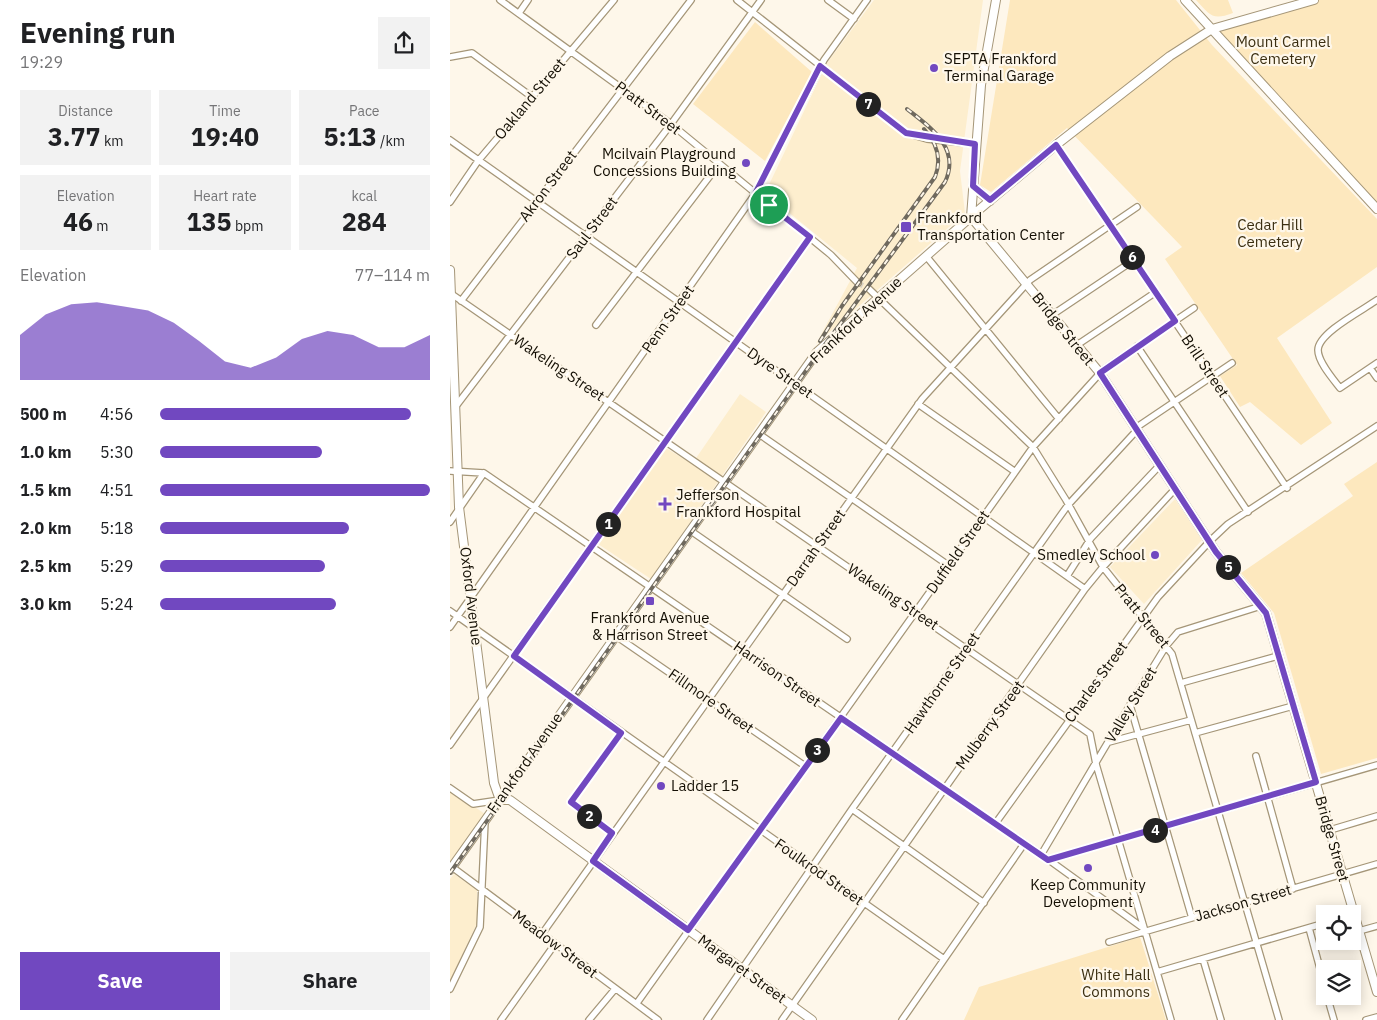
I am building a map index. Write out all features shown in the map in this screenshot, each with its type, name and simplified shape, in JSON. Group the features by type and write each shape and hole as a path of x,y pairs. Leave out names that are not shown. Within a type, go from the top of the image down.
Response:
{"main road":[{"path":"971,217 981,84 996,0"},
{"path":"1185,0 1377,209"},
{"name":"Frankford Avenue","path":"451,869 817,352 990,200 1056,145 1170,56 1212,29 1300,2 1314,0"},
{"path":"973,186 990,200"},
{"name":"Bridge Street","path":"971,217 1100,373 1210,541 1235,576 1266,613 1350,905"},
{"name":"Oxford Avenue","path":"450,270 456,406 454,472 472,595 494,783 500,800"},
{"name":"Margaret Street","path":"500,800 510,800 812,1020"},
{"name":"Bridge Street","path":"1361,936 1374,969 1377,992"}],"street":[{"name":"Pratt Street","path":"500,0 671,124 810,237 858,283"},
{"path":"518,13 528,0"},
{"name":"Oakland Street","path":"450,202 478,161 614,0"},
{"name":"Akron Street","path":"461,301 690,0"},
{"path":"737,0 906,133 975,144"},
{"name":"Saul Street","path":"456,406 671,124 761,0"},
{"path":"828,0 854,18"},
{"name":"Penn Street","path":"450,627 755,194 820,66 867,0"},
{"path":"450,56 472,53 532,97"},
{"name":"Dyre Street","path":"450,140 1085,589"},
{"name":"Brill Street","path":"1056,145 1287,488"},
{"path":"596,325 719,164"},
{"name":"Darrah Street","path":"542,934 918,404 1026,283 1137,207"},
{"path":"450,745 810,237"},
{"path":"926,256 1059,419"},
{"path":"1052,315 1134,260"},
{"name":"Pratt Street","path":"868,289 879,297 1033,447 1103,567 1172,654 1279,1020"},
{"path":"1077,345 1156,292"},
{"name":"Wakeling Street","path":"450,293 665,442 916,612 1090,734 1096,764 1171,1020"},
{"path":"1377,300 1325,335 1319,345 1318,352 1340,388 1377,363"},
{"name":"Duffield Street","path":"637,1003 841,718 982,516 1033,447 1100,373 1194,308"},
{"path":"1137,346 1248,512"},
{"name":"Hawthorne Street","path":"707,1020 892,753 1068,506 1137,428 1232,363"},
{"path":"1370,368 1377,378"},
{"path":"918,404 1014,472"},
{"name":"Charles Street","path":"995,824 1158,597 1210,541 1228,524 1287,488 1377,426"},
{"path":"759,434 948,565"},
{"path":"1066,576 1090,543 1091,538 1160,465"},
{"path":"454,472 484,473"},
{"path":"450,522 484,473"},
{"name":"Harrison Street","path":"484,473 1138,922 1146,931"},
{"name":"Mulberry Street","path":"782,1020 1085,589 1175,489"},
{"path":"691,531 847,639"},
{"name":"Valley Street","path":"1041,855 1166,646 1178,632 1261,606"},
{"name":"Foulkrod Street","path":"450,611 944,960"},
{"name":"Fillmore Street","path":"616,636 805,766"},
{"path":"1181,683 1278,656"},
{"path":"1130,705 1192,918"},
{"path":"1195,733 1293,706"},
{"path":"1109,742 1192,720"},
{"path":"612,833 571,802 621,733"},
{"path":"1256,756 1293,889"},
{"path":"1048,860 1377,765"},
{"path":"450,788 473,804 500,800"},
{"path":"852,810 984,903"},
{"path":"1330,830 1377,816"},
{"path":"450,989 480,927 485,821"},
{"path":"902,1020 1024,844"},
{"name":"Jackson Street","path":"1109,942 1377,864"},
{"name":"Meadow Street","path":"451,869 482,889 658,1020"},
{"path":"1157,972 1316,926"},
{"path":"1361,930 1377,926"},
{"path":"1309,928 1318,960"},
{"path":"501,1020 555,944"},
{"path":"1203,959 1221,1020"},
{"path":"589,1020 615,989"},
{"path":"1330,1005 1334,1020"},
{"path":"1366,1020 1377,1017"}],"shaded area":[{"path":"874,0 983,0 960,171 965,213 816,344 857,268 765,193 827,63"},
{"name":"Jefferson Frankford Hospital","path":"740,394 766,412 651,579 598,544 666,448 692,464"},
{"name":"Smedley School","path":"1175,499 1202,540 1144,604 1110,567"},
{"path":"450,790 485,814 450,863"},
{"path":"454,874 477,890 477,923 450,981 450,879"}],"green space":[{"name":"Cedar Hill Cemetery","path":"1010,0 1176,0 1212,45 1377,219 1377,267 1277,338 1332,423 1301,445 1250,402 1240,407 1220,376 1237,365 1165,259 1182,247 1067,128 991,192 980,185"},
{"path":"1196,0 1228,0 1233,13 1220,16 1212,15"},
{"name":"Mount Carmel Cemetery","path":"1314,0 1377,0 1377,204 1286,105 1212,29"},
{"path":"755,22 812,72 765,161 693,104"},
{"path":"1377,462 1377,758 1321,774 1274,613 1241,573 1353,496 1344,484"},
{"name":"White Hall Commons","path":"1140,937 1166,1020 964,1020 979,987"}],"tunnel":[{"path":"858,283 869,289"}],"railway":[{"path":"450,873 810,365 945,182 949,170 949,159 946,149 934,131 907,109"},
{"path":"820,341 842,306 935,177 938,164 937,152 932,140 924,129"}],"place":[{"name":"SEPTA Frankford Terminal Garage","path":"934,68"},
{"name":"Mcilvain Playground Concessions Building","path":"746,163"},
{"name":"Frankford Transportation Center","path":"906,227"},
{"name":"Jefferson Frankford Hospital","path":"665,504"},
{"name":"Smedley School","path":"1155,555"},
{"name":"Frankford Avenue & Harrison Street","path":"650,601"},
{"name":"Ladder 15","path":"661,786"},
{"name":"Keep Community Development","path":"1088,868"}],"route":[{"path":"820,66 906,133 914,136 975,144 973,186 990,200 1056,145 1175,321 1100,373 1216,552 1266,613 1316,782 1048,860 841,718 688,930 593,861 612,833 571,802 621,733 514,656 810,237 769,205 755,194 820,66"}]}
